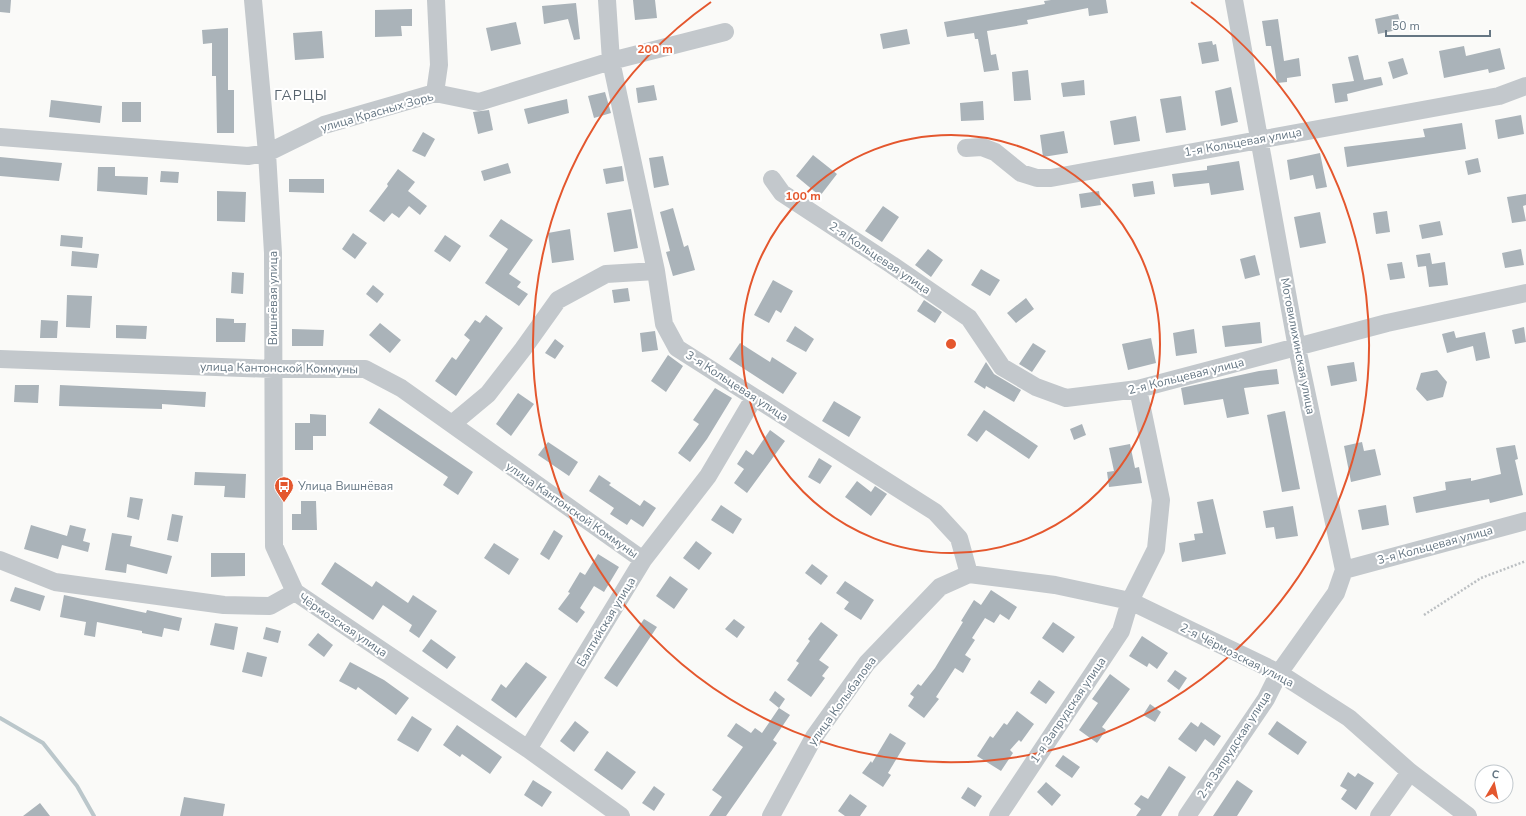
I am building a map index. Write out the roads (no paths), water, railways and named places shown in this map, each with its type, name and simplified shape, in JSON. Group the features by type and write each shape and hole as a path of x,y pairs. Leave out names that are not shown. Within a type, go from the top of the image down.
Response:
{"street":[{"name":"Вишнёвая улица","path":"253,0 267,153 273,253 274,546 295,592"},
{"path":"435,93 439,65 436,0"},
{"name":"3-я Кольцевая улица","path":"607,0 611,61 656,271 664,324 677,348 934,512 959,538 970,574"},
{"name":"Мотовилихинская улица","path":"1234,0 1297,348 1344,570"},
{"name":"улица Красных Зорь","path":"0,137 248,156 267,153 324,125 435,93 479,102 611,61 725,32"},
{"name":"1-я Кольцевая улица","path":"966,148 982,147 995,152 1020,173 1037,178 1052,178 1499,96 1526,86"},
{"name":"2-я Кольцевая улица","path":"772,179 782,193 892,265 969,318 1002,367 1036,388 1066,398 1138,389 1387,323 1526,293"},
{"path":"452,424 488,394 558,300 606,274 656,271"},
{"name":"улица Кантонской Коммуны","path":"0,359 273,369 365,369 401,388 644,560"},
{"name":"1-я Запрудская улица","path":"998,816 1121,631 1130,601 1156,549 1161,500 1138,389"},
{"name":"Балтийская улица","path":"528,749 644,560 708,476 754,398"},
{"name":"3-я Кольцевая улица","path":"1344,570 1526,522"},
{"name":"Чёрмозская улица","path":"0,560 55,582 224,605 270,606 295,592 528,749 621,816"},
{"path":"1279,673 1336,593 1344,570"},
{"name":"2-я Чёрмозская улица","path":"970,574 1055,585 1130,601 1279,673 1348,718 1410,772 1468,816"},
{"name":"улица Колыбалова","path":"771,816 814,737 867,663 940,587 970,574"},
{"name":"2-я Запрудская улица","path":"1187,816 1266,699 1279,673"},
{"path":"1379,816 1410,772"}],"waterway":[{"path":"0,718 43,743 77,786 94,816"}],"place":[{"name":"Улица Вишнёвая","path":"284,503"}],"district":[{"name":"ГАРЦЫ","path":"301,95"}]}
